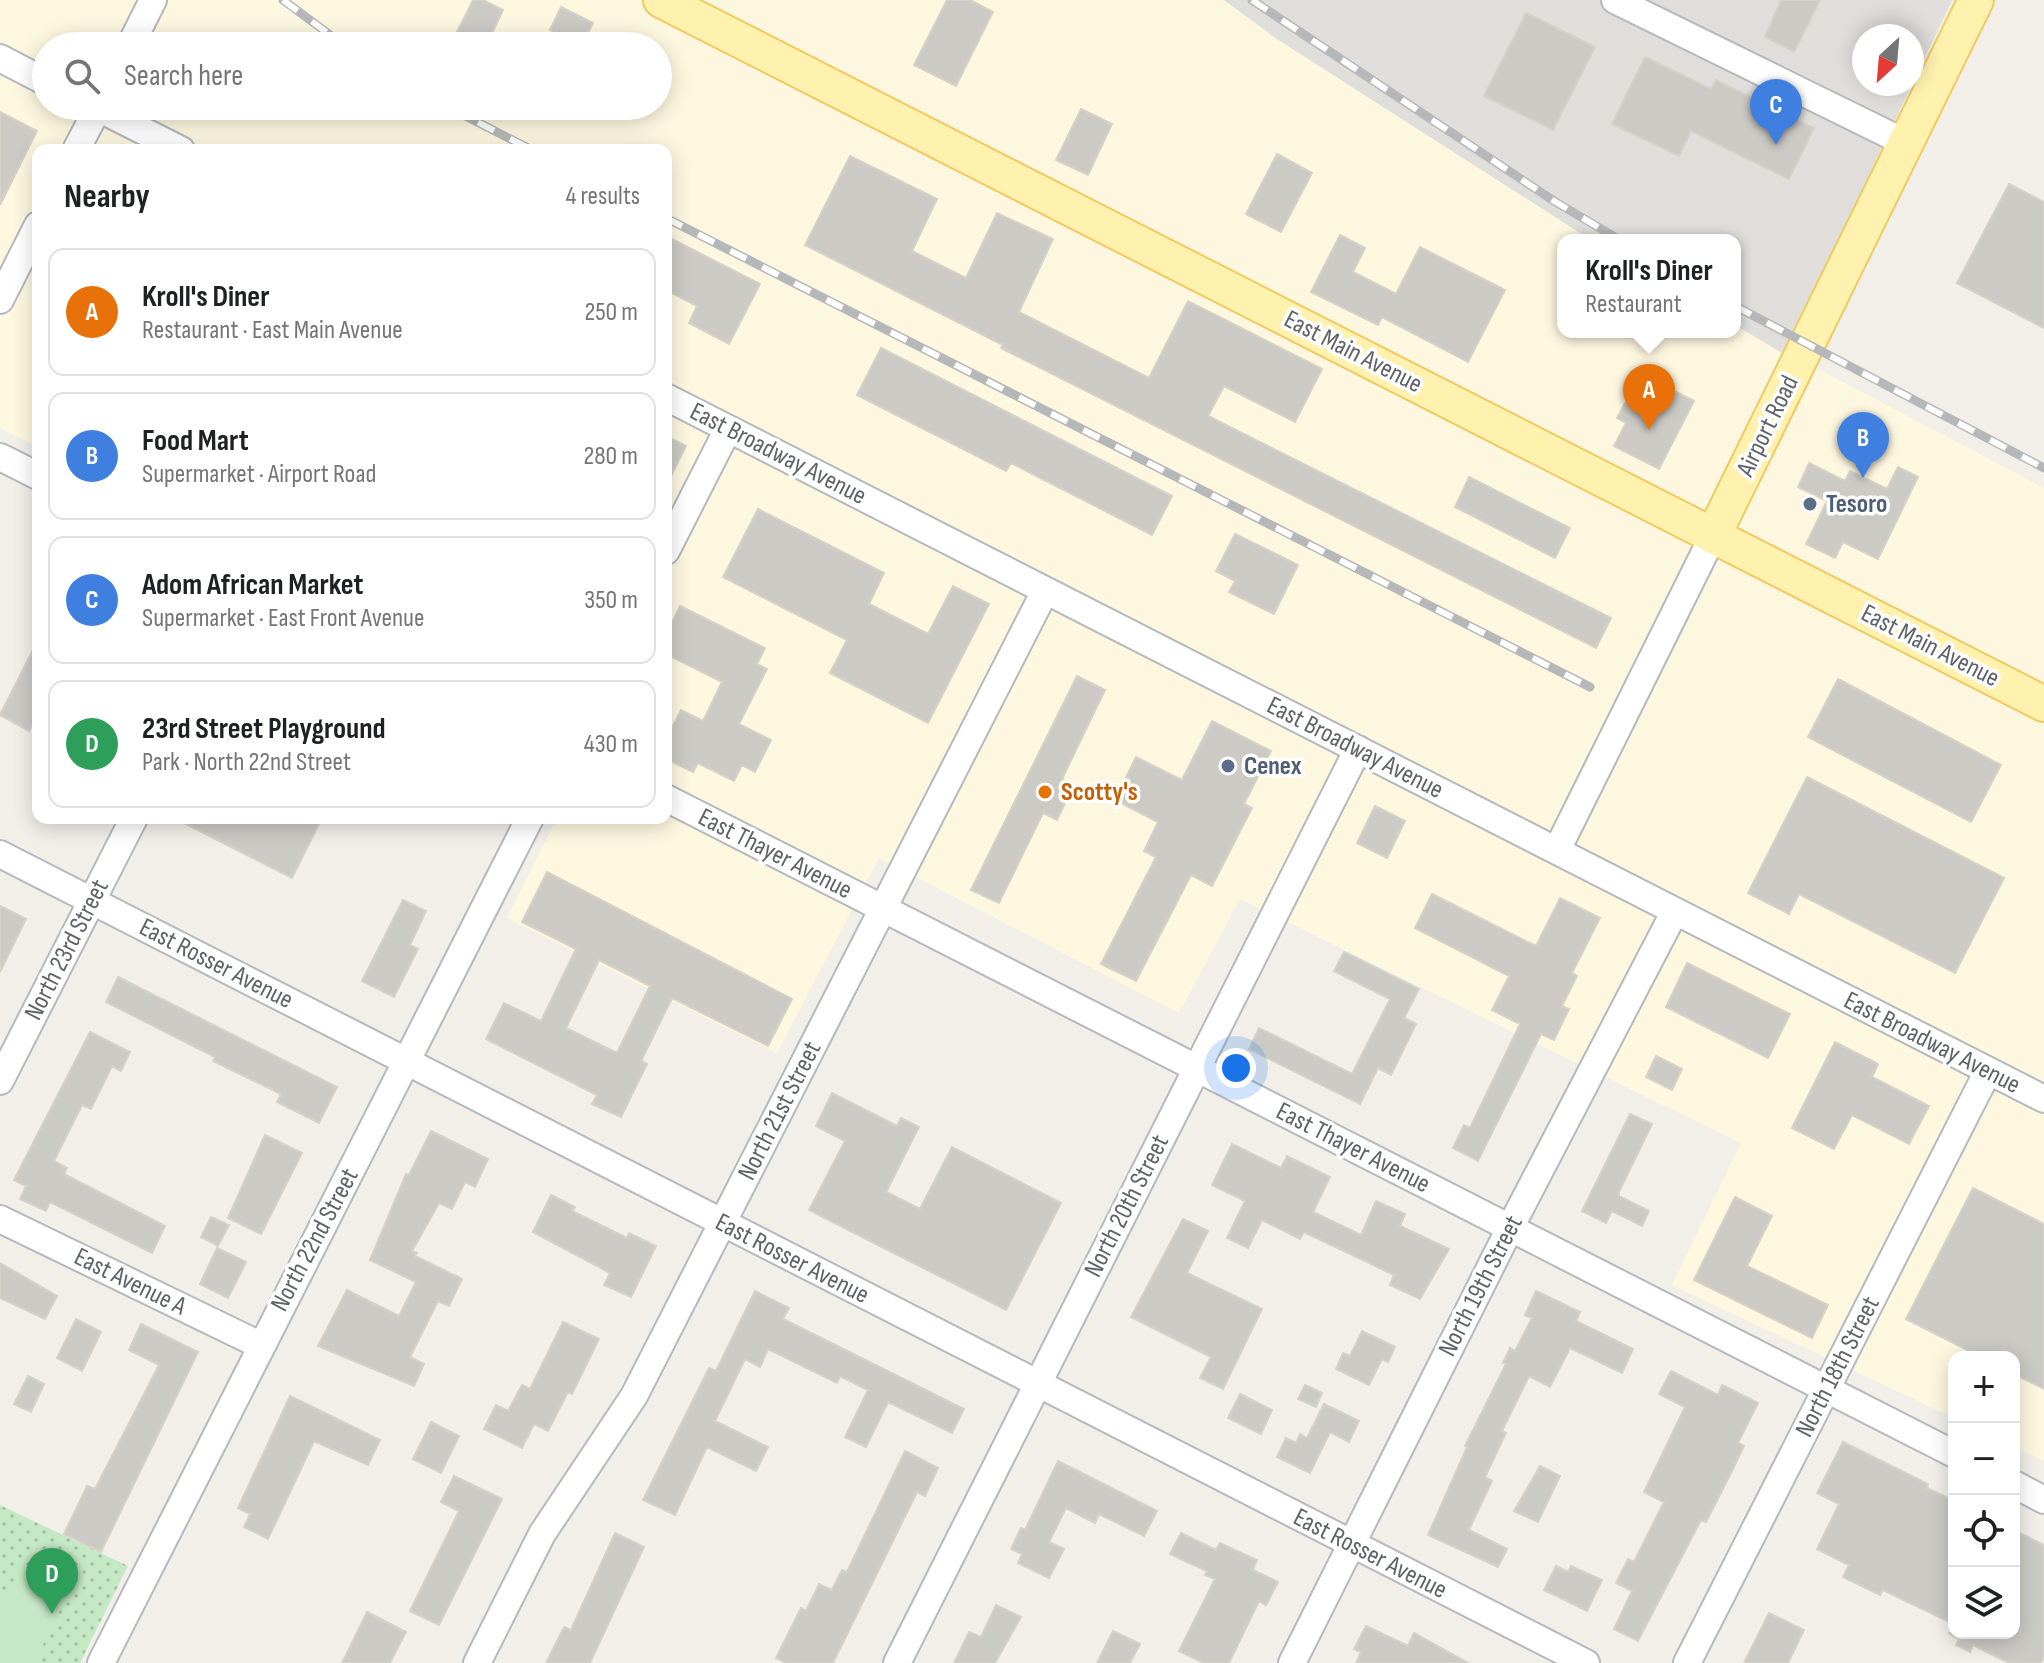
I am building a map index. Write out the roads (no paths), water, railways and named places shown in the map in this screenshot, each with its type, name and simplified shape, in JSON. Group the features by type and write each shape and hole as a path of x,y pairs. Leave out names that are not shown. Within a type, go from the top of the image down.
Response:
{"main road":[{"name":"East Main Avenue","path":"661,0 2044,704"},
{"name":"Airport Road","path":"1713,536 1976,0"}],"street":[{"path":"137,32 153,0"},
{"path":"1615,0 1906,143"},
{"path":"0,58 32,75"},
{"path":"79,144 91,120"},
{"path":"122,120 169,144"},
{"path":"0,300 32,237"},
{"name":"East Broadway Avenue","path":"672,400 2044,1099"},
{"path":"672,539 728,429"},
{"path":"0,457 32,473"},
{"name":"Airport Road","path":"1557,850 1713,536"},
{"name":"North 21st Street","path":"477,1663 542,1534 624,1414 724,1224 1045,591"},
{"name":"North 20th Street","path":"897,1663 1358,749"},
{"name":"East Thayer Avenue","path":"672,801 1948,1451"},
{"name":"North 23rd Street","path":"0,1081 131,824"},
{"name":"North 22nd Street","path":"101,1663 260,1345 409,1062 527,824"},
{"name":"East Rosser Avenue","path":"0,854 1586,1663"},
{"name":"North 19th Street","path":"1292,1663 1510,1228 1675,911"},
{"name":"North 18th Street","path":"1687,1663 1988,1071"},
{"name":"East Avenue A","path":"0,1219 260,1345"},
{"path":"2020,1487 2044,1500"}],"railway":[{"path":"283,0 326,32"},
{"path":"1252,0 1554,201 1610,234"},
{"path":"473,120 520,144"},
{"path":"672,221 1590,687"},
{"path":"1741,309 2044,468"}],"place":[{"name":"Adom African Market","path":"1776,145"},
{"name":"Kroll's Diner","path":"1649,430"},
{"name":"Food Mart","path":"1863,478"},
{"name":"Tesoro","path":"1810,504"},
{"name":"Cenex","path":"1228,766"},
{"name":"Scotty's","path":"1045,792"},
{"name":"23rd Street Playground","path":"52,1614"}]}
